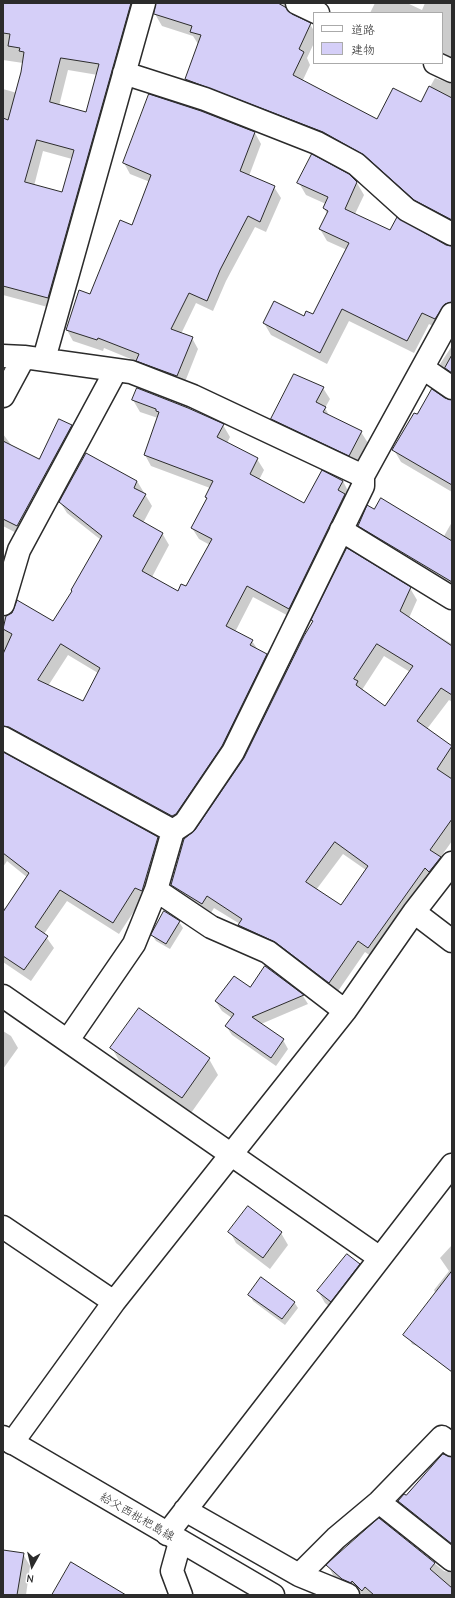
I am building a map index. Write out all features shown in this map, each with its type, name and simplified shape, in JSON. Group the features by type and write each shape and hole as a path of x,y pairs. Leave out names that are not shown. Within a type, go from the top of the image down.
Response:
{"street":[{"path":"3,396 34,358 124,73 144,3"},
{"path":"437,64 452,71"},
{"path":"124,73 205,99 317,142 356,164 407,210 452,234"},
{"path":"68,1040 134,944 156,890 173,831 185,823 233,752 363,486 363,476 452,314"},
{"path":"3,356 34,358 131,372 193,396 363,476"},
{"path":"423,368 452,388"},
{"path":"3,604 19,550 116,370"},
{"path":"341,530 452,598"},
{"path":"3,738 173,831"},
{"path":"7,1440 114,1302 345,1011 414,912 452,863"},
{"path":"156,890 211,927 268,952 345,1011"},
{"path":"414,912 452,941"},
{"path":"3,996 380,1258"},
{"path":"181,1595 172,1571 174,1538 185,1510 452,1165"},
{"path":"3,1227 114,1302"},
{"path":"299,1575 336,1538 379,1502 449,1435"},
{"name":"給父西枇杷島線","path":"7,1440 273,1595"},
{"path":"379,1502 452,1560"},
{"path":"185,1510 299,1575 348,1595"}],"building":[{"path":"3,3 131,3 48,298 3,286 3,118 8,120 21,72 24,52 19,51 20,48 8,46 10,34 3,33","holes":["61,58 99,64 86,112 50,102","37,140 74,150 62,192 25,182"]},
{"path":"156,3 278,3 292,14 311,23 299,49 304,52 293,75 377,119 393,88 421,102 429,86 452,98 452,220 414,200 364,155 323,132 185,79 201,35 190,32 192,26 154,14"},
{"path":"149,94 201,111 255,132 240,171 275,186 260,222 248,216 220,270 207,301 189,293 171,329 193,337 177,376 136,361 139,354 98,338 97,340 66,330 79,290 90,294 120,220 132,225 151,175 123,163"},
{"path":"312,154 349,174 357,182 345,209 390,230 397,217 446,245 452,246 452,302 445,304 435,319 422,313 407,341 342,309 320,353 263,323 274,301 304,316 306,311 313,314 349,243 319,229 328,211 323,208 328,197 297,183"},
{"path":"452,355 452,373 445,368"},
{"path":"294,374 324,387 316,402 326,407 323,412 362,431 349,456 271,419"},
{"path":"137,388 224,424 217,437 258,458 250,474 304,503 322,470 343,481 338,490 345,494 289,609 247,586 226,626 253,640 250,645 267,654 222,746 176,814 172,816 9,727 3,726 3,654 12,634 3,629 6,616 12,613 17,600 53,621 72,591 71,590 102,536 59,502 86,453 137,481 134,488 146,494 133,516 163,533 142,571 178,591 181,584 186,586 212,539 191,528 207,498 205,497 213,481 144,455 159,412 156,411 156,409 132,400","holes":["61,644 100,668 83,701 38,680"]},
{"path":"432,389 445,398 452,400 452,485 392,450 414,413 417,414"},
{"path":"59,419 72,425 17,526 3,519 3,441 39,459"},
{"path":"381,498 452,541 452,582 358,526 367,505 374,509"},
{"path":"347,548 411,587 400,611 452,646 452,695 441,688 417,721 452,746 437,769 452,779 452,819 430,850 441,857 429,872 425,868 368,948 358,941 329,983 275,942 238,925 242,919 207,896 202,904 171,885 184,839 195,830 244,758 304,636 313,621 311,620","holes":["377,644 413,666 385,706 356,685 358,681 354,679","335,842 368,866 341,905 306,882"]},
{"path":"3,752 158,837 142,891 135,888 113,923 60,890 35,927 48,936 24,970 3,956 3,912 29,873 3,853"},
{"path":"164,911 180,921 166,944 151,935"},
{"path":"265,966 304,995 252,1017 284,1039 271,1058 225,1026 234,1014 215,1001 234,976 250,987"},
{"path":"139,1008 210,1058 182,1098 110,1048"},
{"path":"248,1206 282,1232 263,1258 228,1232"},
{"path":"347,1254 360,1264 331,1302 317,1291"},
{"path":"452,1271 452,1372 403,1335"},
{"path":"261,1277 295,1302 282,1319 248,1295"},
{"path":"443,1454 452,1457 452,1544 398,1501 404,1494 406,1495"},
{"path":"379,1518 435,1563 430,1569 452,1588 452,1595 374,1595 365,1587 362,1591 352,1581 351,1583 342,1579 326,1565"},
{"path":"3,1550 24,1553 17,1595 3,1595"},
{"path":"71,1562 126,1595 52,1595"}]}
